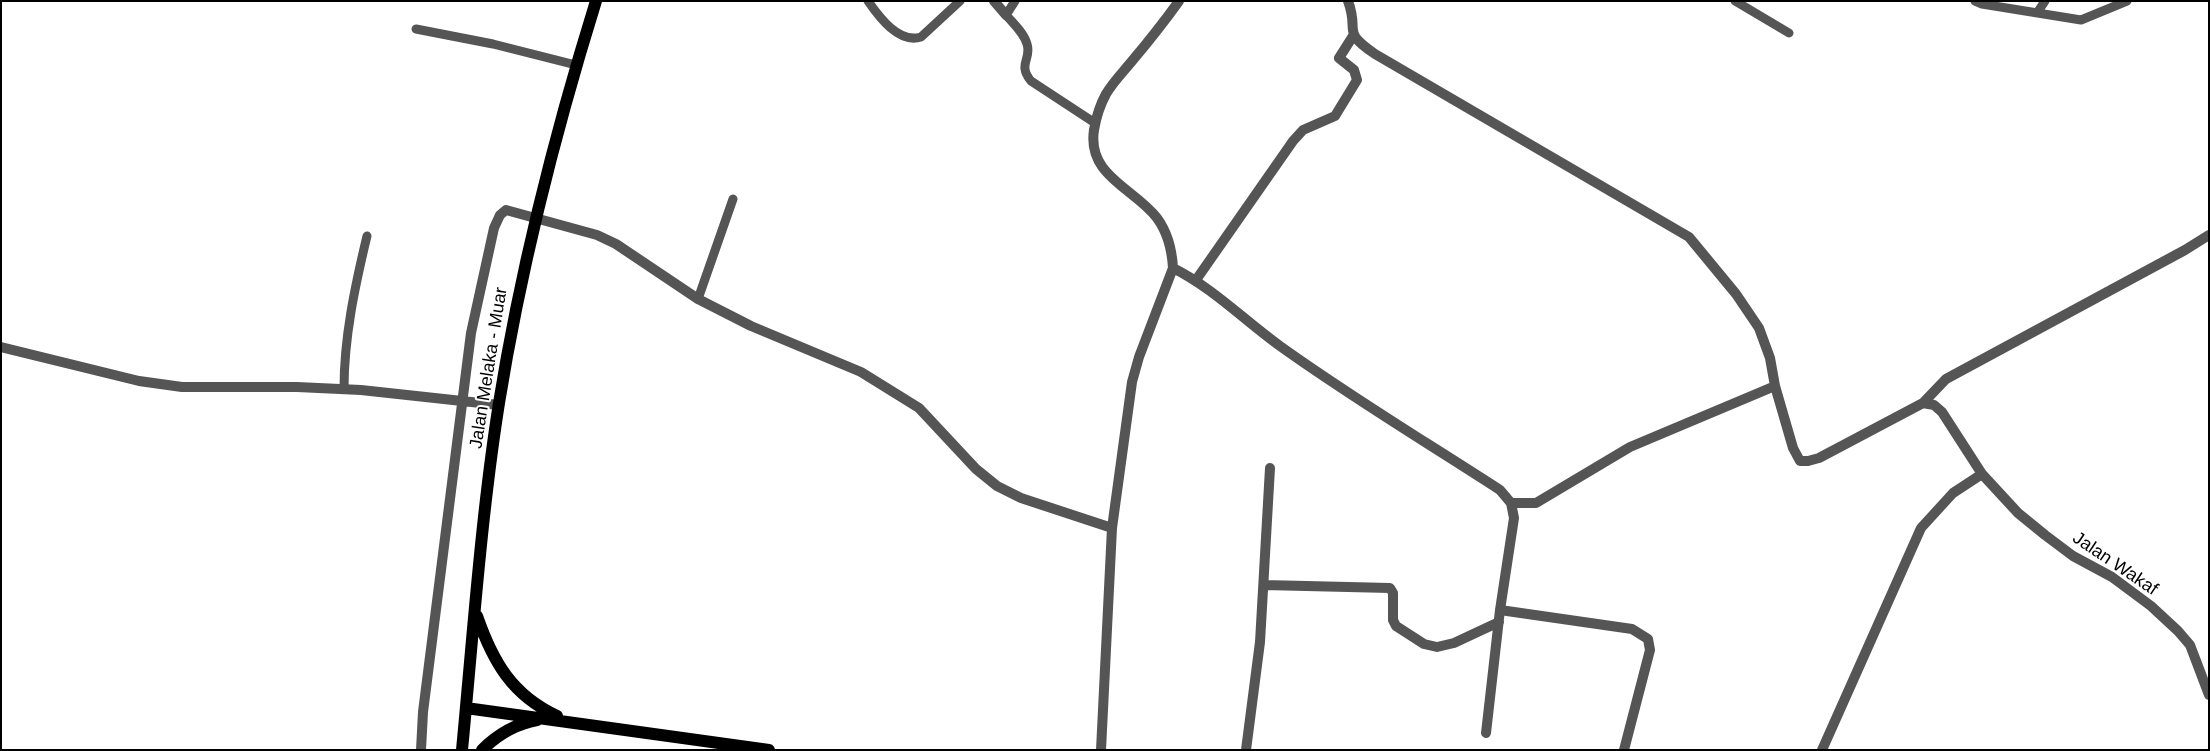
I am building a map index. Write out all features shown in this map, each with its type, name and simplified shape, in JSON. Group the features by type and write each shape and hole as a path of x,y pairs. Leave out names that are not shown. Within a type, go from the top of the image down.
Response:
{"main road":[{"name":"Jalan Melaka - Muar","path":"462,750 499,405 516,308 535,219 576,65 596,1"},
{"path":"476,612 494,657 506,677 538,707 572,722"},
{"path":"466,708 769,750"},
{"path":"482,750 497,735 515,726 545,718"}],"street":[{"path":"994,1 1006,15"},
{"path":"1101,750 1112,528 1132,382 1139,357 1173,268 1169,242 1156,217 1096,160 1093,148 1095,122 1106,94 1179,1"},
{"path":"1348,1 1352,18 1353,36 1357,42 1689,238 1736,294 1759,328 1770,358 1775,386 1793,448 1801,462 1819,458 1923,403 1946,379 2185,250 2209,235"},
{"path":"1196,280 1293,141 1303,130 1334,116 1339,109 1357,80 1354,70 1339,58 1353,36"},
{"path":"421,750 423,712 439,601 462,400 472,333 494,228 500,215 506,210 535,219 578,228 603,238 698,299 751,326 861,372 919,408 976,469 997,486 1021,498 1112,528"},
{"path":"1173,268 1196,280 1278,345 1500,490 1511,503 1514,518 1500,610 1486,733"},
{"path":"1,346 139,381 182,387 344,389 499,405"},
{"path":"1511,503 1536,503 1630,447 1775,386"},
{"name":"Jalan Wakaf","path":"1923,403 1934,405 1942,412 1982,474 2018,512 2072,556 2112,577 2151,606 2178,631 2190,645 2209,695"},
{"path":"1246,750 1260,642 1270,468"},
{"path":"1822,750 1921,528 1953,494 1982,474"},
{"path":"1264,586 1390,588 1394,593 1393,620 1396,626 1424,644 1436,647 1454,643 1499,622"},
{"path":"1500,610 1632,628 1648,639 1650,650 1624,750"}],"lane":[{"path":"868,1 894,30 905,37 914,39 921,37 960,1"},
{"path":"1015,1 1006,15 1026,41 1028,50 1024,63 1024,73 1031,81 1095,122"},
{"path":"1735,1 1789,34"},
{"path":"1975,1 1982,4 2081,20 2127,1"},
{"path":"2037,13 2045,1"},
{"path":"416,29 493,44 576,65"},
{"path":"698,299 733,199"},
{"path":"344,389 344,356 366,236"}]}
